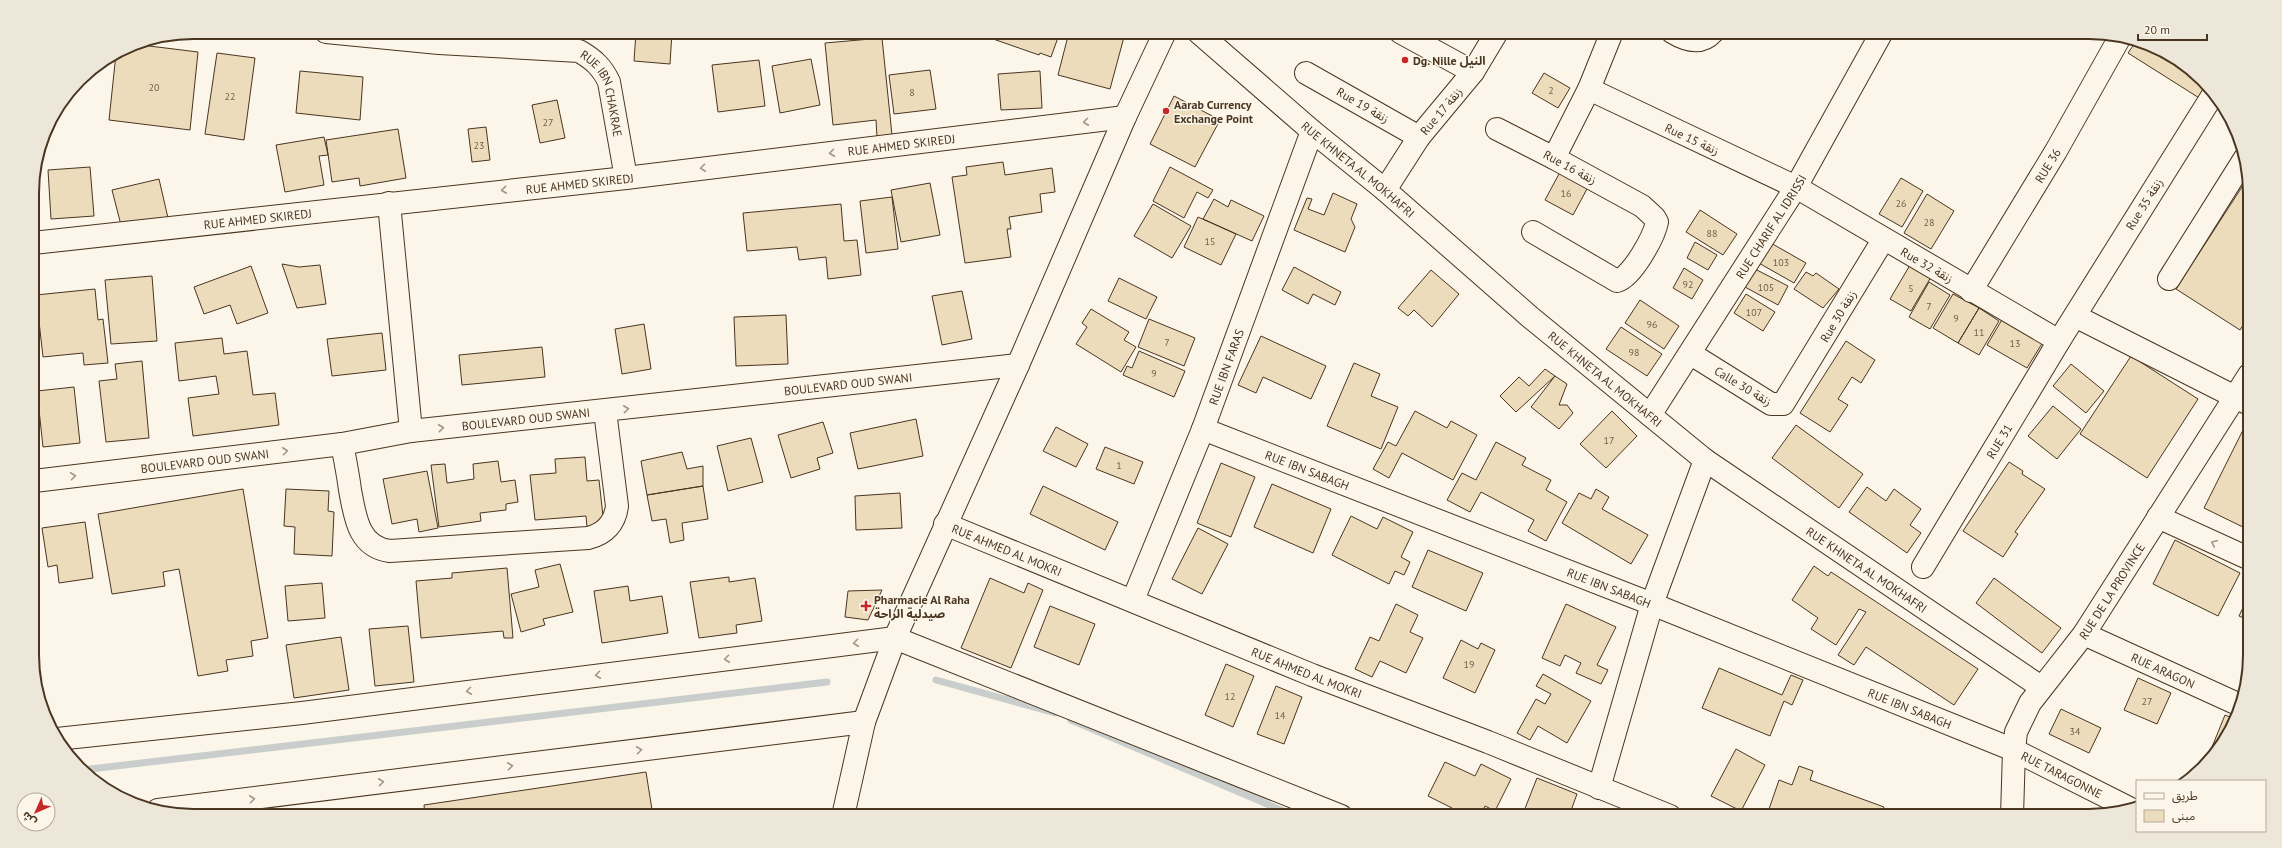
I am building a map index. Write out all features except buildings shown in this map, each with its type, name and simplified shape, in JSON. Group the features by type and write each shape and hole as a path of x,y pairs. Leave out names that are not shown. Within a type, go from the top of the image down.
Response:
{"street":[{"name":"RUE IBN CHAKRAE","path":"398,39 439,43 579,51 592,58 603,69 609,82 626,178"},
{"path":"845,809 864,722 895,638 945,524 1018,365 1125,117 1162,39"},
{"name":"RUE KHNETA AL MOKHAFRI","path":"1206,39 1312,131 1385,190 1530,317 1705,460 2041,687"},
{"path":"1413,39 1473,72"},
{"name":"Rue 17 زنقة","path":"1385,190 1419,138 1473,72 1493,39"},
{"path":"1554,158 1589,89 1609,39"},
{"path":"1684,39 1697,41 1704,39"},
{"name":"RUE CHARIF AL IDRISSI","path":"1650,415 1691,354 1796,187 1878,39"},
{"name":"RUE 36","path":"1971,290 2056,152 2117,42"},
{"name":"Rue 19 زنقة","path":"1306,73 1419,138"},
{"name":"Rue 15 زنقة","path":"1589,89 1796,187"},
{"name":"Rue 35 زنقة","path":"2075,316 2210,98"},
{"name":"RUE AHMED SKIREDJ","path":"39,242 626,178 1125,117"},
{"name":"Rue 16 زنقة","path":"1497,130 1554,158 1642,206 1654,217 1656,226 1632,269 1621,280 1614,280 1608,277 1533,232"},
{"name":"RUE IBN FARAS","path":"1133,600 1203,429 1312,131"},
{"path":"2169,279 2240,165"},
{"name":"Rue 32 زنقة","path":"1796,187 1884,240 2059,341"},
{"path":"389,203 411,431"},
{"name":"Rue 30 زنقة","path":"1792,393 1884,240"},
{"path":"2075,316 2243,401"},
{"name":"RUE 31","path":"1923,567 2075,316"},
{"name":"Calle 30 زنقة","path":"1691,354 1771,404 1783,404 1792,393"},
{"name":"BOULEVARD OUD SWANI","path":"39,480 342,444 411,431 1018,365"},
{"name":"RUE DE LA PROVINCE","path":"2012,809 2014,750 2016,732 2022,718 2041,687 2084,634 2158,517 2243,401"},
{"path":"342,444 356,522 367,541 379,549 390,551 588,538 604,532 616,516 617,506 605,411"},
{"name":"RUE IBN SABAGH","path":"1203,429 1652,604 2014,750"},
{"path":"1599,788 1652,604 1705,460"},
{"path":"2158,517 2243,556"},
{"name":"RUE AHMED AL MOKRI","path":"945,524 1133,600 1312,675 1652,809"},
{"name":"RUE ARAGON","path":"2084,634 2236,703"},
{"path":"64,738 302,713 895,638 1324,809"},
{"path":"174,808 864,722"},
{"name":"RUE TARAGONNE","path":"2014,750 2123,805"}],"waterway":[{"path":"936,680 1055,713"},
{"path":"89,769 827,682"},
{"path":"1071,720 1279,809"}],"place":[{"name":"Dg. Nille النيل","path":"1405,60"},
{"name":"Aarab Currency Exchange Point","path":"1166,111"},
{"name":"Pharmacie Al Raha صيدلية الراحة","path":"866,606"}]}
